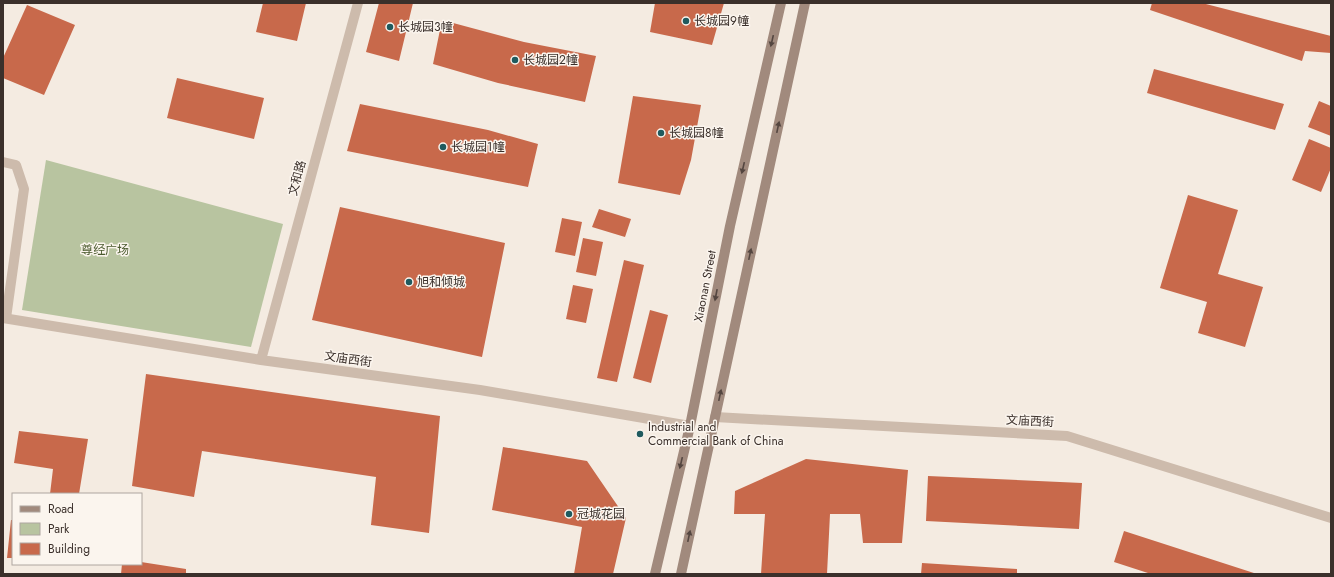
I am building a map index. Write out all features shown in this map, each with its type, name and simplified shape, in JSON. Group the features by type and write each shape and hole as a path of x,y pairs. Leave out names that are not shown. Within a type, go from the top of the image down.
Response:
{"main road":[{"name":"Xiaonan Street","path":"655,574 690,426 730,226 781,3"},
{"path":"681,574 805,3"}],"street":[{"name":"文和路","path":"261,360 358,3"},
{"path":"3,162 16,165 24,189 4,318"},
{"name":"文庙西街","path":"4,318 261,360 480,390 690,426"},
{"name":"文庙西街","path":"715,417 1067,436 1331,518"}],"green space":[{"name":"尊经广场","path":"46,160 283,224 251,347 22,310"}],"building":[{"path":"263,3 306,3 297,41 256,32"},
{"name":"长城园3幢","path":"379,3 413,3 399,61 366,52"},
{"name":"长城园9幢","path":"655,3 724,3 712,45 650,32"},
{"path":"1152,3 1202,3 1331,36 1331,53 1305,51 1302,61 1150,10"},
{"path":"27,5 75,25 44,95 3,78 3,58"},
{"name":"长城园2幢","path":"442,20 524,42 596,56 585,102 498,83 433,64"},
{"path":"1154,69 1284,104 1275,130 1147,93"},
{"path":"177,78 264,98 254,139 167,118"},
{"name":"长城园8幢","path":"633,96 701,105 691,160 680,195 618,183"},
{"path":"1319,101 1331,106 1331,136 1308,127"},
{"name":"长城园1幢","path":"360,104 488,130 538,144 528,187 347,151"},
{"path":"1309,139 1331,148 1331,168 1321,192 1292,180"},
{"path":"1188,195 1238,210 1218,274 1263,287 1245,347 1198,333 1207,302 1160,288"},
{"name":"旭和倾城","path":"340,207 505,243 482,357 312,320"},
{"path":"599,209 631,219 625,237 592,227"},
{"path":"562,218 582,222 575,256 555,252"},
{"path":"583,238 603,242 596,276 576,272"},
{"path":"624,260 644,265 617,382 597,378"},
{"path":"573,285 593,289 586,323 566,319"},
{"path":"650,310 668,315 651,383 633,378"},
{"path":"146,374 440,416 429,533 371,525 376,477 202,451 194,497 132,486"},
{"path":"19,431 88,439 79,493 50,493 53,469 14,463"},
{"name":"冠城花园","path":"503,447 587,461 626,518 613,574 574,574 582,527 492,510"},
{"path":"806,459 908,470 902,543 863,543 860,514 830,514 827,574 761,574 765,514 734,514 735,491"},
{"path":"928,476 1082,483 1079,529 926,521"},
{"path":"11,520 12,520 12,558 7,558"},
{"path":"1124,531 1257,574 1151,574 1114,562"},
{"path":"142,562 186,569 186,574 121,574 122,565 142,565"},
{"path":"922,563 1017,569 1017,574 921,574"}],"place":[{"name":"长城园9幢","path":"686,21"},
{"name":"长城园3幢","path":"390,27"},
{"name":"长城园2幢","path":"515,60"},
{"name":"长城园8幢","path":"661,133"},
{"name":"长城园1幢","path":"443,147"},
{"name":"旭和倾城","path":"409,282"},
{"name":"Industrial and Commercial Bank of China","path":"640,434"},
{"name":"冠城花园","path":"569,514"}]}
